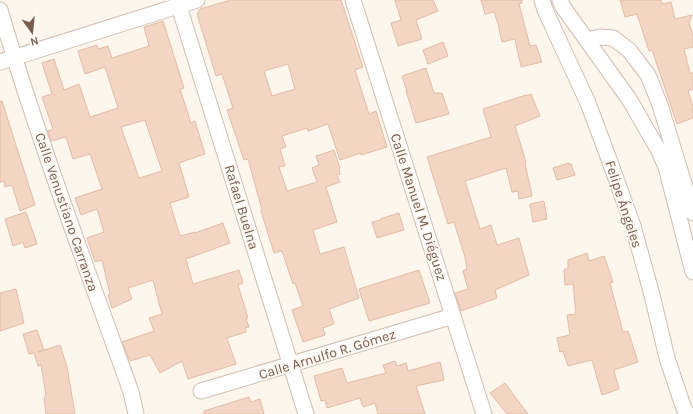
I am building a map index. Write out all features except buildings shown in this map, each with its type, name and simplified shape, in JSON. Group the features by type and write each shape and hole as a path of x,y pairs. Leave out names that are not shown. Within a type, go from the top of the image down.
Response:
{"street":[{"path":"7,60 178,3 197,0"},
{"name":"Calle Manuel M. Diéguez","path":"353,0 484,414"},
{"name":"Felipe Ángeles","path":"542,0 588,103 633,226 667,358 687,414"},
{"path":"560,0 629,99 658,149 666,166 693,272"},
{"name":"Rafael Buelna","path":"178,3 306,414"},
{"name":"Calle Venustiano Carranza","path":"0,10 7,60 59,192 131,392 136,414"},
{"path":"587,40 600,37 613,38 630,50 648,75 660,105 693,213"},
{"name":"Calle Arnulfo R. Gómez","path":"201,392 453,316"}]}
